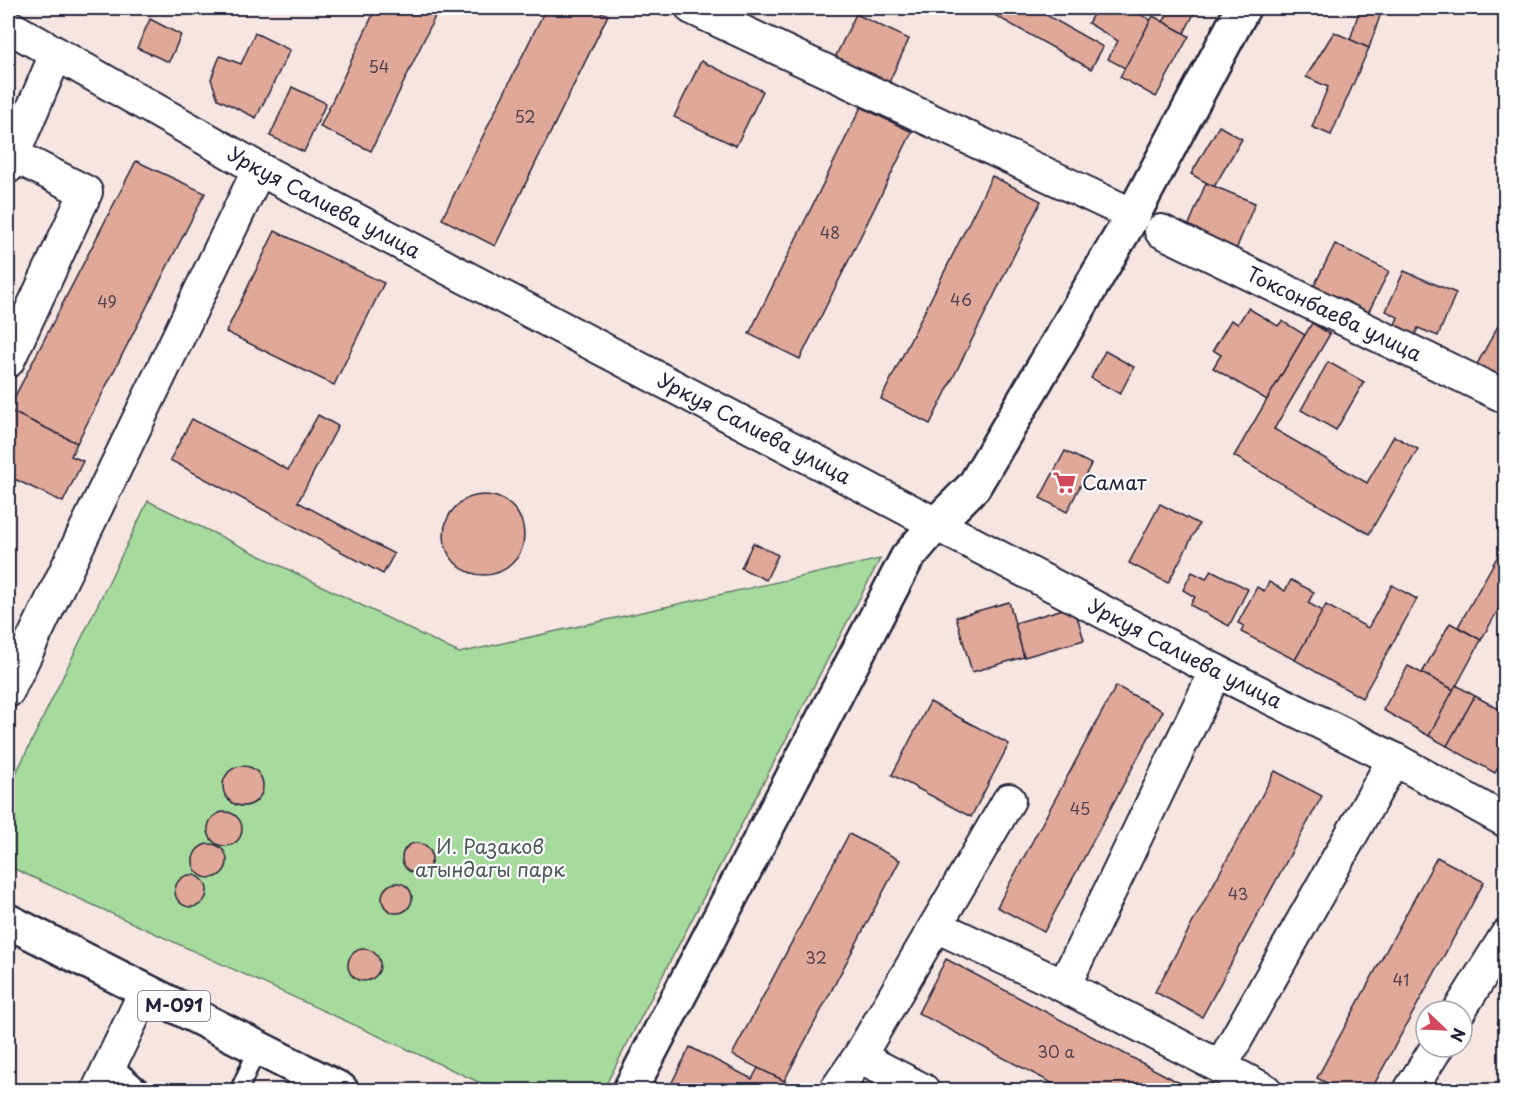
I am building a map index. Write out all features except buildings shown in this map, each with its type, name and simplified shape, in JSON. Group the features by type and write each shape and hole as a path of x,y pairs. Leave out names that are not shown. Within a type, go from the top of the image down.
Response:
{"street":[{"path":"692,8 1133,215"},
{"path":"630,1090 907,558 936,524 974,486 1133,215 1244,8"},
{"name":"Уркуя Салиева улица","path":"8,26 259,169 1216,671 1394,759 1506,821"},
{"path":"8,361 86,192 10,161 56,54"},
{"path":"8,691 259,169"},
{"name":"Токсонбаева улица","path":"1161,231 1506,397"},
{"path":"1065,986 1216,671"},
{"path":"1221,1066 1394,759"},
{"path":"836,1090 859,1057 1010,800"},
{"name":"М-091","path":"8,921 341,1090"},
{"path":"936,926 1065,986 1265,1090"},
{"path":"1467,999 1506,936"},
{"path":"105,1077 145,992"},
{"path":"859,1057 923,1090"},
{"path":"1410,1090 1429,1059"}],"lane":[{"path":"239,1090 258,1048"},
{"path":"105,1077 142,1090"}],"green space":[{"name":"И. Разаков атындагы парк","path":"148,501 459,653 880,559 603,1090 496,1090 8,866 8,790"}],"place":[{"name":"Самат","path":"1064,483"}]}
